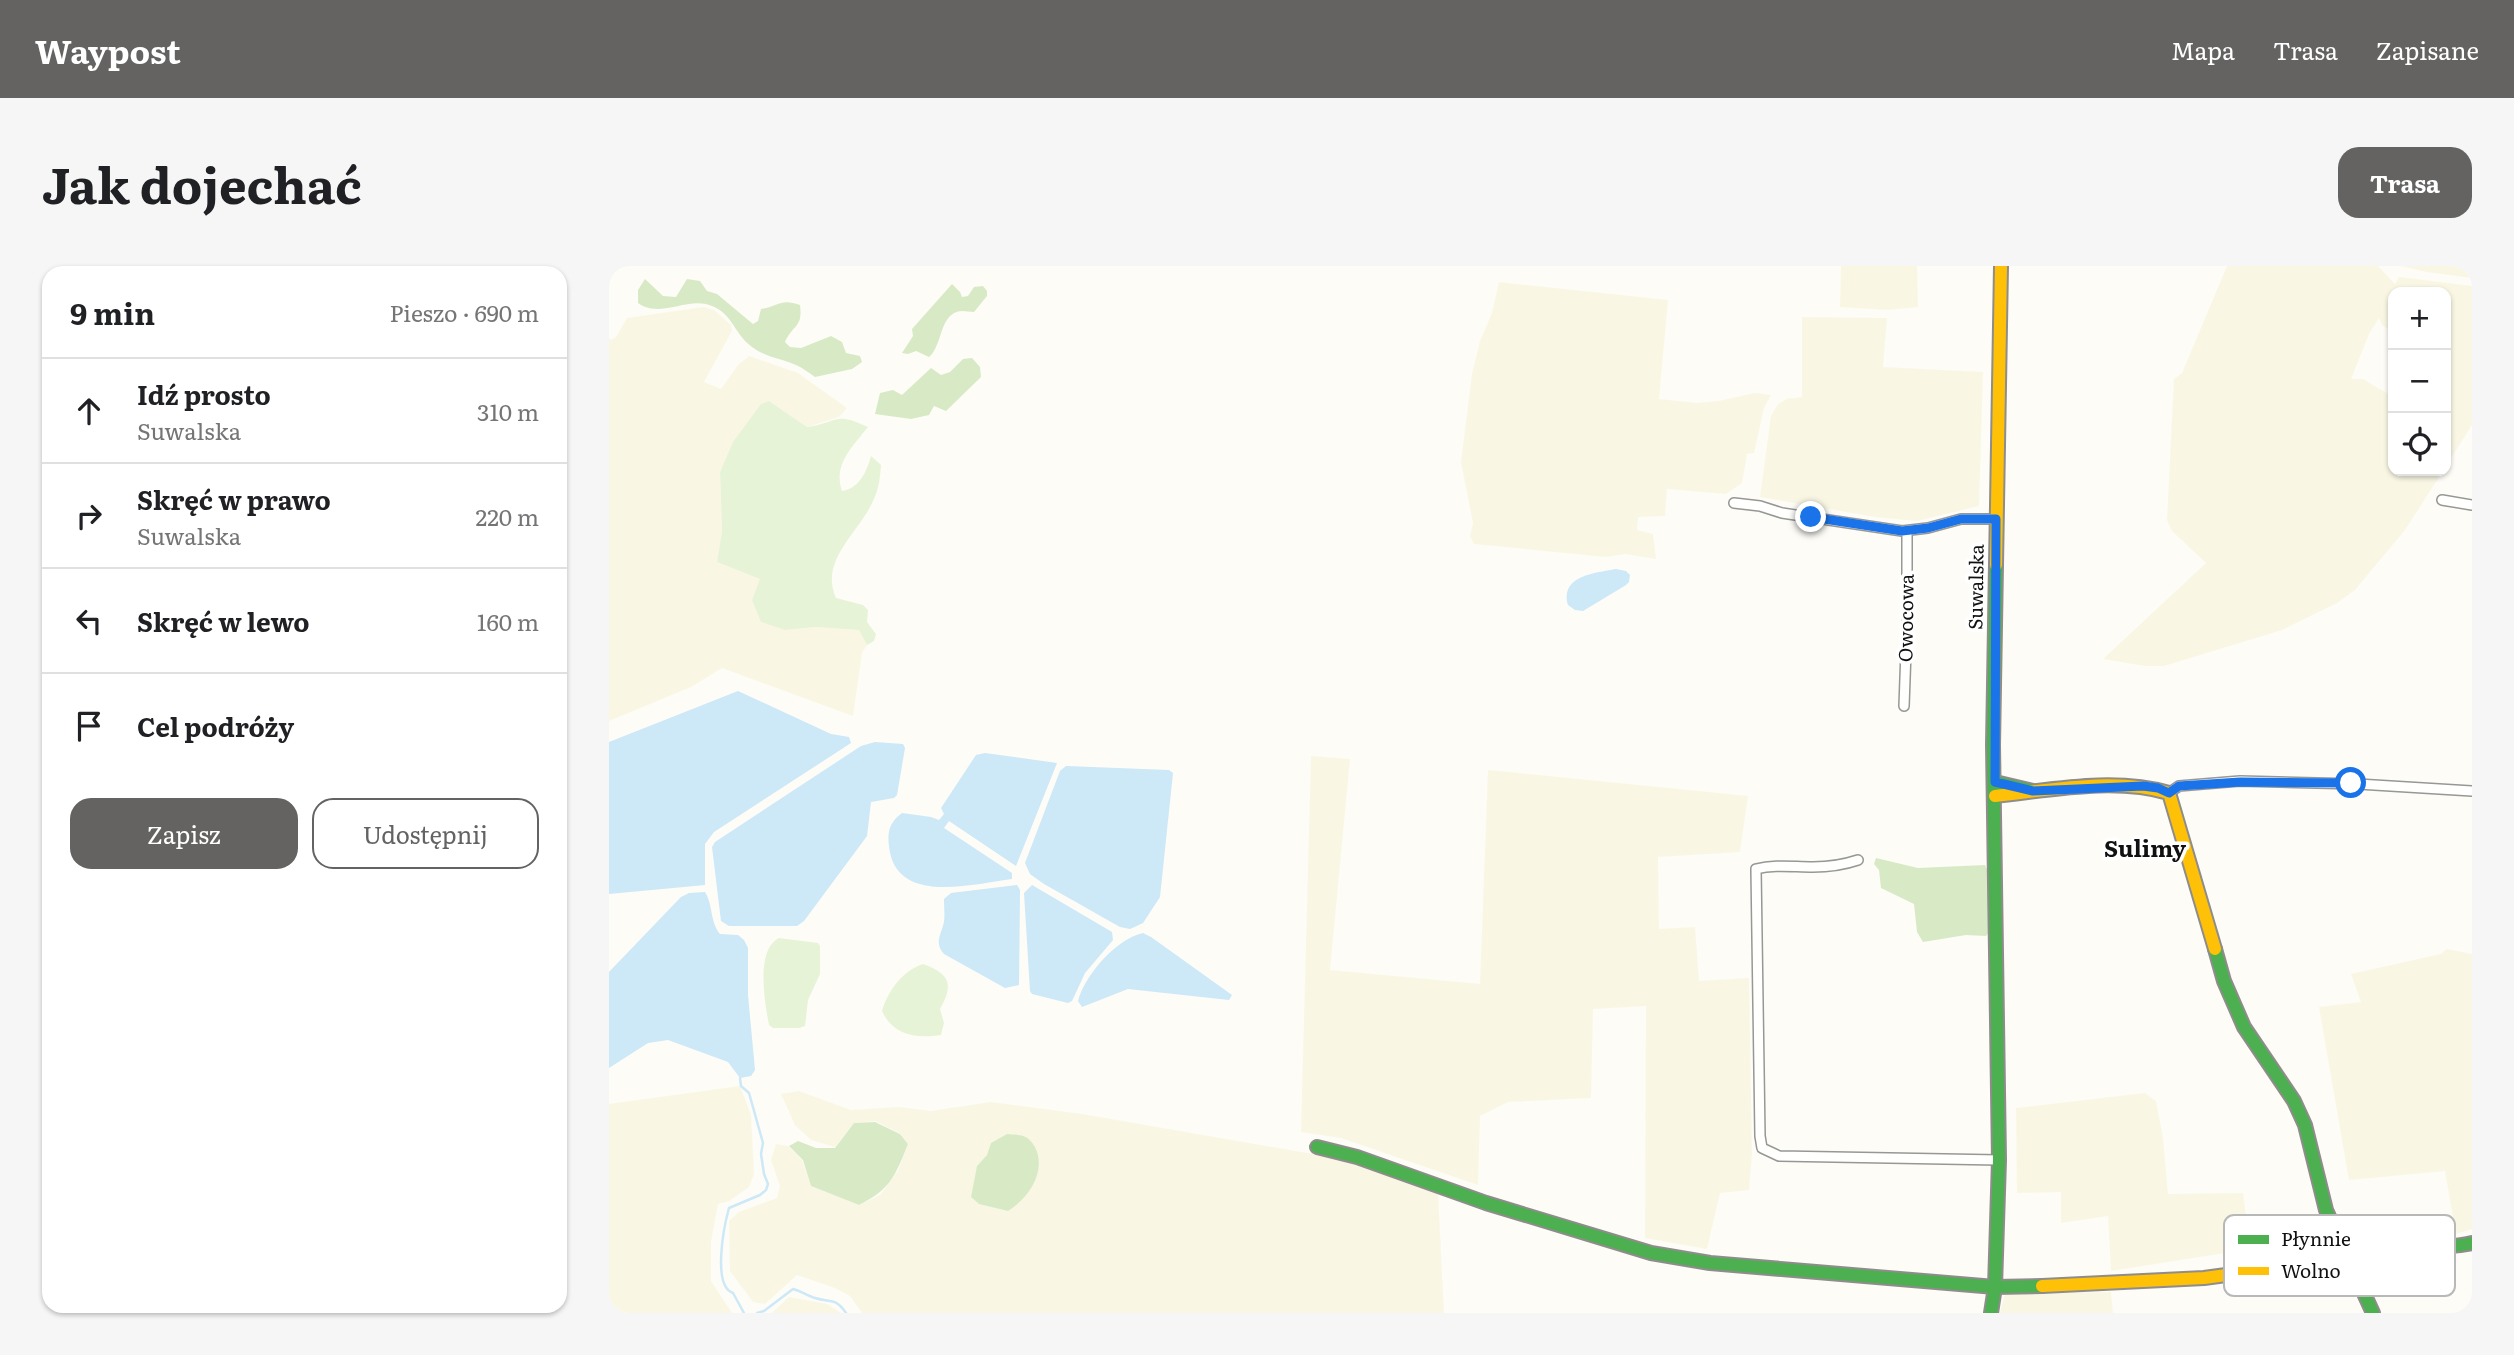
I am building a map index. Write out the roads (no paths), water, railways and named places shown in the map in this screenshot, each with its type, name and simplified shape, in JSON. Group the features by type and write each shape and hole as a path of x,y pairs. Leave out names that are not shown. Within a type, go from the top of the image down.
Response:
{"street":[{"name":"Suwalska","path":"1991,1313 1996,1287 1999,1160 1995,782 2001,266"},
{"path":"2442,500 2472,505"},
{"path":"1734,503 1759,506 1782,513 1907,531 1961,519 1996,519"},
{"name":"Owocowa","path":"1904,706 1907,531"},
{"path":"1995,782 2033,791"},
{"path":"2169,793 2179,786 2240,782 2358,784 2472,792"},
{"path":"1995,796 2033,791 2143,786 2169,793 2224,981 2244,1027 2294,1101 2305,1125 2321,1195 2330,1215"},
{"path":"1858,860 1841,865 1770,866 1756,869 1759,1122 1762,1148 1779,1156 1999,1160"},
{"path":"1317,1147 1357,1157 1525,1216 1661,1255 1710,1263 1996,1287 2114,1284 2224,1275"},
{"path":"2366,1296 2373,1313"}],"water":[{"path":"1616,569 1626,571 1630,575 1626,585 1583,611 1568,605 1569,587 1574,581 1590,574"},
{"path":"738,691 831,734 849,737 851,743 714,832 705,844 705,885 609,894 609,742"},
{"path":"875,742 903,744 905,748 897,795 894,798 871,802 867,836 804,921 797,926 729,926 721,921 712,847 715,842 861,746"},
{"path":"985,753 1057,763 1016,866 949,821 944,828 1012,873 1012,879 938,887 920,884 905,877 894,865 889,846 888,836 892,823 902,813 939,820 944,814 941,808 976,755"},
{"path":"1066,766 1169,770 1173,773 1160,897 1143,923 1130,929 1120,927 1044,884 1030,874 1025,863 1060,771"},
{"path":"1017,885 1020,890 1019,985 1005,988 944,954 939,946 939,939 944,922 944,899 951,893"},
{"path":"1032,885 1112,932 1113,940 1085,973 1072,1001 1068,1003 1032,994 1030,991 1024,893"},
{"path":"705,892 720,934 738,935 748,948 748,995 755,1070 751,1076 740,1078 728,1062 668,1040 648,1043 609,1068 609,972 681,897 689,893"},
{"path":"1143,933 1232,995 1229,1000 1128,989 1082,1007 1078,1001 1082,991 1103,960 1122,942"}],"waterway":[{"path":"740,1078 741,1086 749,1093 763,1143 761,1154 768,1184 760,1195 729,1208 725,1228 721,1255 723,1279 744,1313"},
{"path":"757,1313 764,1311 793,1289 836,1303 846,1313"}],"district":[{"name":"Sulimy","path":"2145,849"}]}
